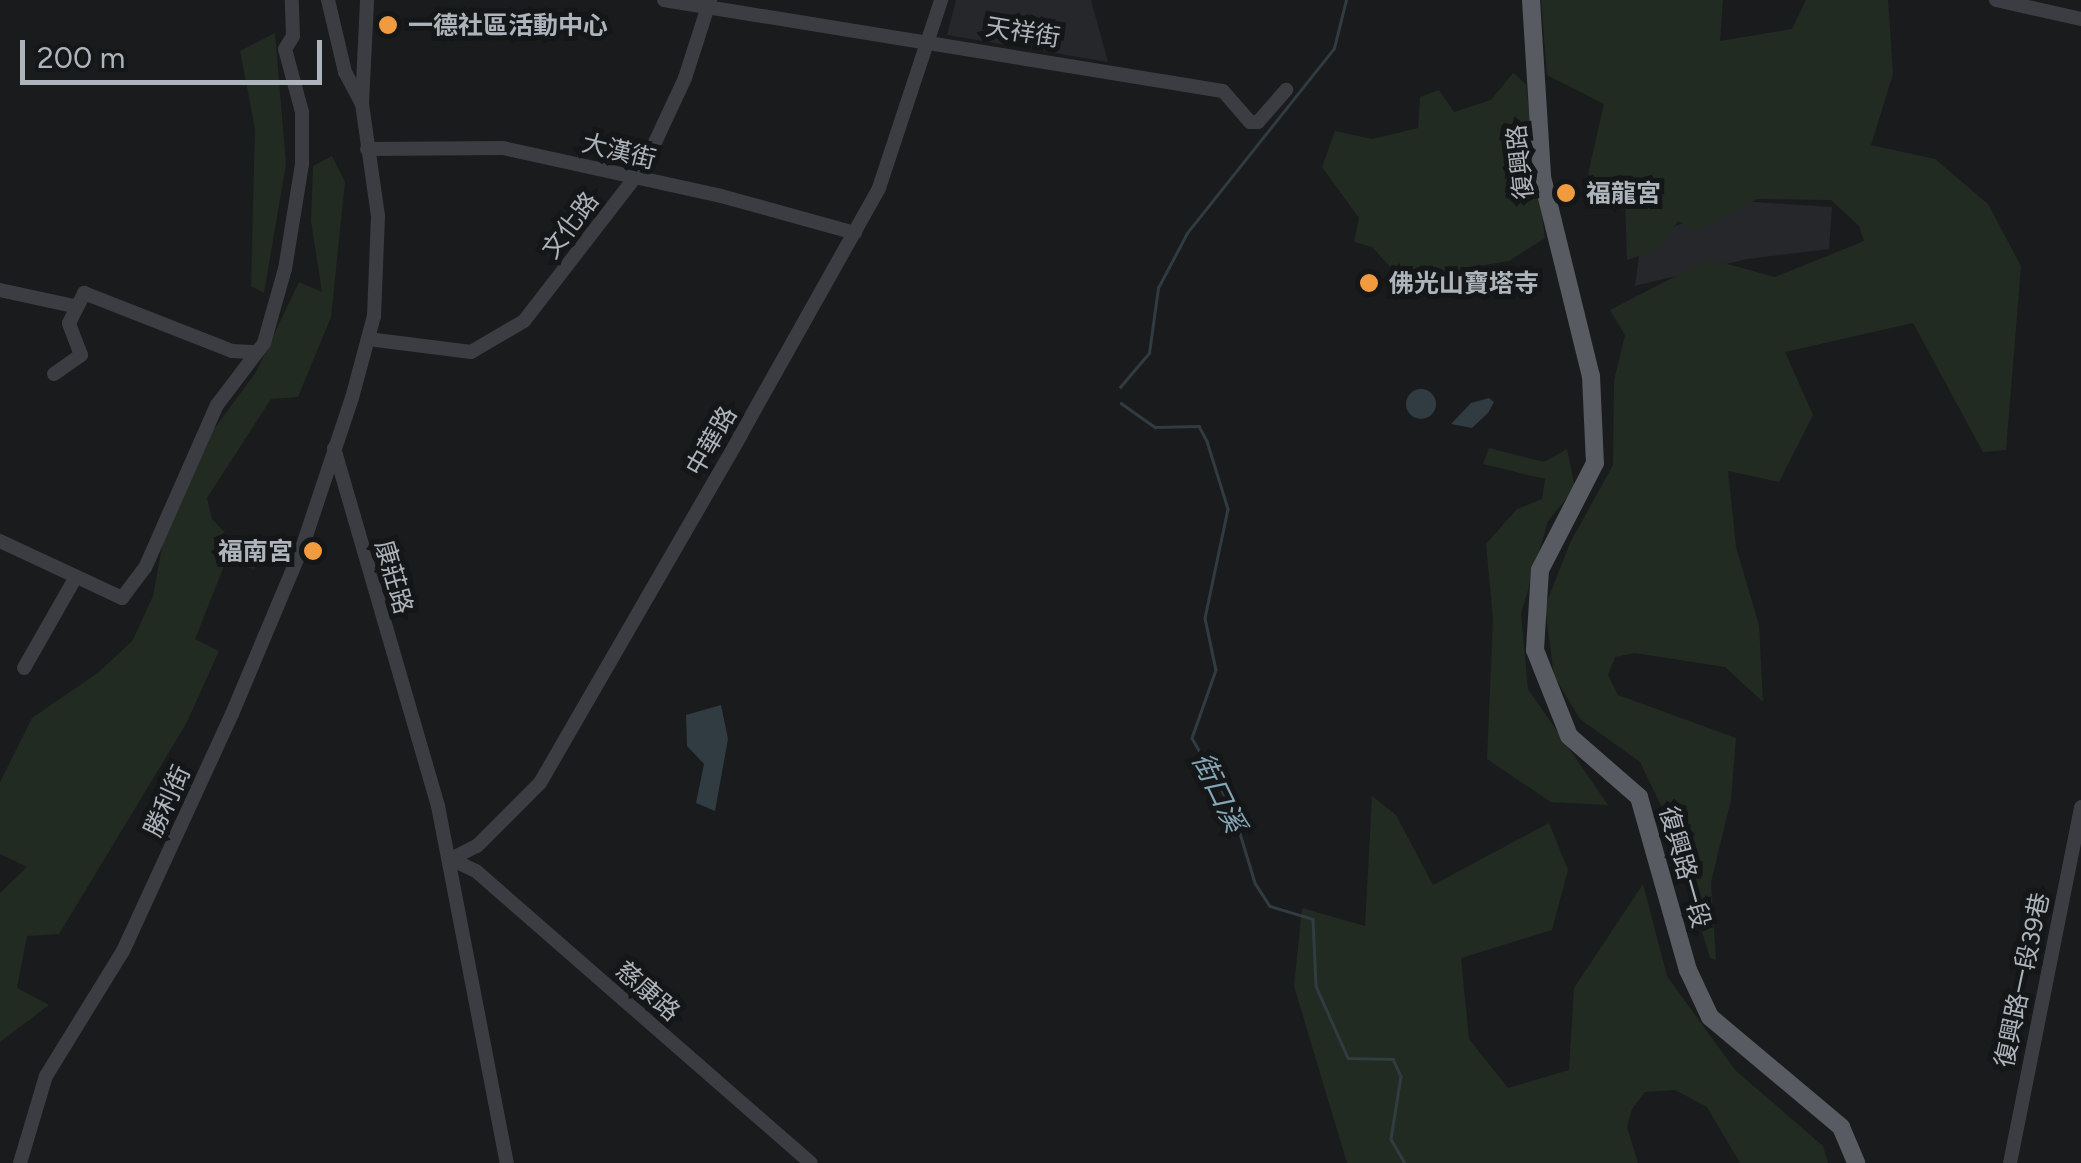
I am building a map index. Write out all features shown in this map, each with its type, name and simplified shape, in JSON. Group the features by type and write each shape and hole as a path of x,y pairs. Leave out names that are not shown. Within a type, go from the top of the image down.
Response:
{"main road":[{"name":"復興路","path":"1531,0 1542,177 1577,324"},
{"name":"復興路一段","path":"1577,324 1592,376 1595,463 1540,570 1533,613 1544,683 1569,736 1639,797 1688,970 1710,1017 1841,1127 1856,1163"}],"street":[{"path":"0,541 122,598 134,587 180,500 217,405 252,352 264,343 285,269 302,164 302,112 285,49 293,36 292,0"},
{"path":"328,0 345,72 362,104"},
{"path":"334,448 368,338 378,216 362,104 367,0"},
{"name":"天祥街","path":"664,0 709,2 1223,90 1250,122 1258,122 1286,90"},
{"name":"中華路","path":"451,859 506,822 540,783 855,233 880,188 942,0"},
{"path":"1996,0 2081,19"},
{"name":"文化路","path":"368,338 471,352 487,347 524,321 634,179 685,78 709,2"},
{"name":"大漢街","path":"367,149 503,148 855,233"},
{"path":"0,290 74,306"},
{"path":"54,374 81,355 68,323 84,293 232,351 252,352"},
{"name":"康莊路","path":"334,448 451,859 507,1163"},
{"name":"勝利街","path":"20,1163 46,1076 123,951 232,714 303,544 334,448"},
{"path":"24,668 76,577"},
{"name":"復興路一段39巷","path":"2010,1163 2081,807"},
{"name":"慈康路","path":"451,859 476,871 811,1163"}],"shaded area":[{"path":"956,0 1091,0 1108,62 947,35"},
{"path":"1541,0 1723,0 1720,41 1792,29 1806,0 1888,0 1893,74 1871,145 1935,159 1988,204 2021,266 2006,450 1983,452 1913,323 1785,352 1813,415 1779,482 1728,471 1736,547 1759,625 1763,702 1725,667 1635,653 1615,657 1608,675 1618,695 1736,738 1731,800 1711,882 1716,960 1710,958 1667,818 1640,762 1580,719 1554,676 1545,607 1570,543 1613,465 1614,380 1625,335 1610,310 1709,259 1775,277 1864,241 1859,226 1831,200 1757,199 1697,231 1678,221 1657,250 1627,260 1625,203 1588,174 1604,104 1547,75"},
{"path":"275,33 286,164 264,293 251,286 255,129 240,51"},
{"path":"1513,73 1526,84 1545,238 1509,261 1431,274 1393,270 1372,247 1354,242 1359,218 1322,167 1335,131 1372,139 1418,128 1420,97 1439,90 1454,112 1491,100"},
{"path":"332,156 345,182 331,317 298,397 271,399 207,498 212,519 229,537 260,549 254,569 226,561 195,639 219,651 186,724 59,934 27,936 17,988 49,1005 0,1042 0,893 27,867 0,854 0,782 32,718 99,672 133,640 153,596 163,542 208,437 256,372 299,282 322,292 311,221 313,166"},
{"path":"1738,201 1832,207 1829,249 1747,259 1635,286 1641,240"},
{"path":"1421,389 1432,393 1436,404 1432,415 1421,419 1410,415 1406,404 1410,393"},
{"path":"1489,398 1494,402 1488,413 1472,428 1451,424 1471,403"},
{"path":"1489,448 1544,462 1567,449 1575,488 1548,521 1521,614 1528,689 1608,805 1551,802 1487,759 1493,619 1486,544 1517,509 1542,499 1545,479 1483,464"},
{"path":"721,705 728,739 715,811 696,803 704,764 687,746 686,715"},
{"path":"1372,796 1396,815 1433,885 1549,823 1568,870 1552,930 1461,958 1469,1039 1508,1088 1569,1070 1574,988 1643,884 1667,976 1735,1070 1823,1146 1828,1163 1740,1163 1707,1107 1675,1090 1645,1092 1632,1109 1627,1127 1638,1163 1347,1163 1294,986 1302,908 1365,926"}],"waterway":[{"name":"街口溪","path":"1120,387 1149,353 1158,288 1187,233 1334,48 1346,0"},
{"name":"街口溪","path":"1121,403 1155,427 1199,426 1207,441 1228,509 1205,618 1216,670 1192,738 1233,810 1255,883 1270,906 1313,919 1316,986 1348,1058 1393,1059 1401,1076 1391,1139 1405,1163"}],"place":[{"name":"一德社區活動中心","path":"388,25"},
{"name":"福龍宮","path":"1566,193"},
{"name":"佛光山寶塔寺","path":"1369,283"},
{"name":"福南宮","path":"313,551"}]}
